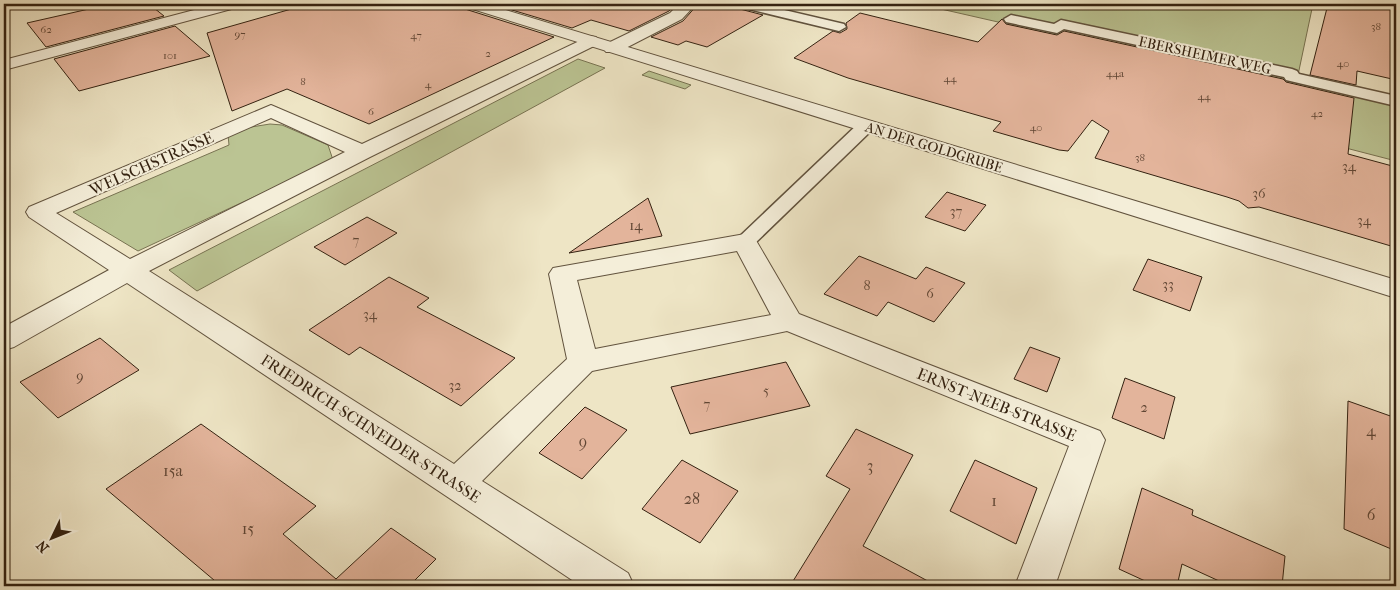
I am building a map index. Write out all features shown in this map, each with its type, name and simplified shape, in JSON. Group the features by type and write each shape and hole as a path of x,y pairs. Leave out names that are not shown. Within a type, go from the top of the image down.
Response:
{"street":[{"path":"4,65 211,6 234,4"},
{"name":"AN DER GOLDGRUBE","path":"471,4 1396,289"},
{"path":"612,48 676,16 688,4"},
{"path":"4,340 128,270 362,152 590,42"},
{"name":"WELSCHSTRASSE","path":"128,270 38,212 271,111 362,152"},
{"path":"456,484 583,362 789,321 745,242 562,274 583,362"},
{"name":"FRIEDRICH-SCHNEIDER-STRASSE","path":"128,270 614,586"},
{"name":"ERNST-NEEB-STRASSE","path":"789,321 1088,440 1034,586"}],"lane":[{"path":"746,4 839,26"},
{"path":"808,19 821,11"},
{"name":"EBERSHEIMER WEG","path":"1011,18 1057,29 1061,24 1292,74 1290,77 1396,101"},
{"path":"745,242 866,126"}],"green space":[{"path":"919,4 1313,4 1298,75 1396,96 1396,161 1284,132 1055,35"},
{"path":"578,59 605,68 197,291 169,270"},
{"path":"649,71 691,85 685,89 642,75"},
{"path":"270,124 282,125 328,145 333,160 138,251 73,212 229,145 228,135 245,128"}],"building":[{"path":"111,4 149,4 164,16 46,47 27,23"},
{"path":"309,4 461,4 465,9 554,37 369,124 287,89 232,111 207,33"},
{"path":"492,4 677,4 669,11 629,31 591,20 572,28"},
{"path":"698,4 736,4 740,9 763,15 707,47 686,41 678,45 651,37 683,21"},
{"path":"1328,4 1396,4 1396,49 1394,48 1392,79 1357,71 1356,85 1310,75"},
{"path":"860,13 978,42 1002,19 1006,24 1057,35 1064,31 1283,79 1286,82 1354,98 1348,154 1396,167 1396,234 1392,233 1391,246 1259,207 1248,208 1239,201 1227,197 1095,158 1109,131 1092,120 1068,151 1059,150 993,131 1001,122 848,78 794,58 833,31 840,33 847,29 846,23"},
{"path":"175,26 210,56 79,91 54,59"},
{"path":"947,192 986,205 965,231 925,217"},
{"path":"648,198 662,236 569,253"},
{"path":"367,217 397,233 345,265 314,247"},
{"path":"859,256 916,279 926,267 965,283 934,322 888,302 877,316 824,294"},
{"path":"1148,259 1202,277 1190,311 1133,290"},
{"path":"389,277 429,298 417,307 515,358 461,406 360,347 349,355 309,330"},
{"path":"100,338 139,370 58,418 20,382"},
{"path":"1030,347 1060,358 1047,392 1014,379"},
{"path":"786,362 810,406 690,434 671,387"},
{"path":"1125,378 1175,397 1164,439 1112,418"},
{"path":"1348,401 1396,418 1396,551 1344,529"},
{"path":"585,407 627,430 582,479 539,453"},
{"path":"201,424 316,506 283,534 336,579 391,528 436,559 409,586 221,586 106,489"},
{"path":"856,429 913,455 863,546 937,586 790,586 850,489 826,476"},
{"path":"682,460 738,491 700,543 642,509"},
{"path":"975,460 1037,488 1016,544 950,511"},
{"path":"1142,488 1193,510 1192,515 1285,556 1282,586 1230,586 1182,564 1177,586 1156,586 1119,569"}]}
